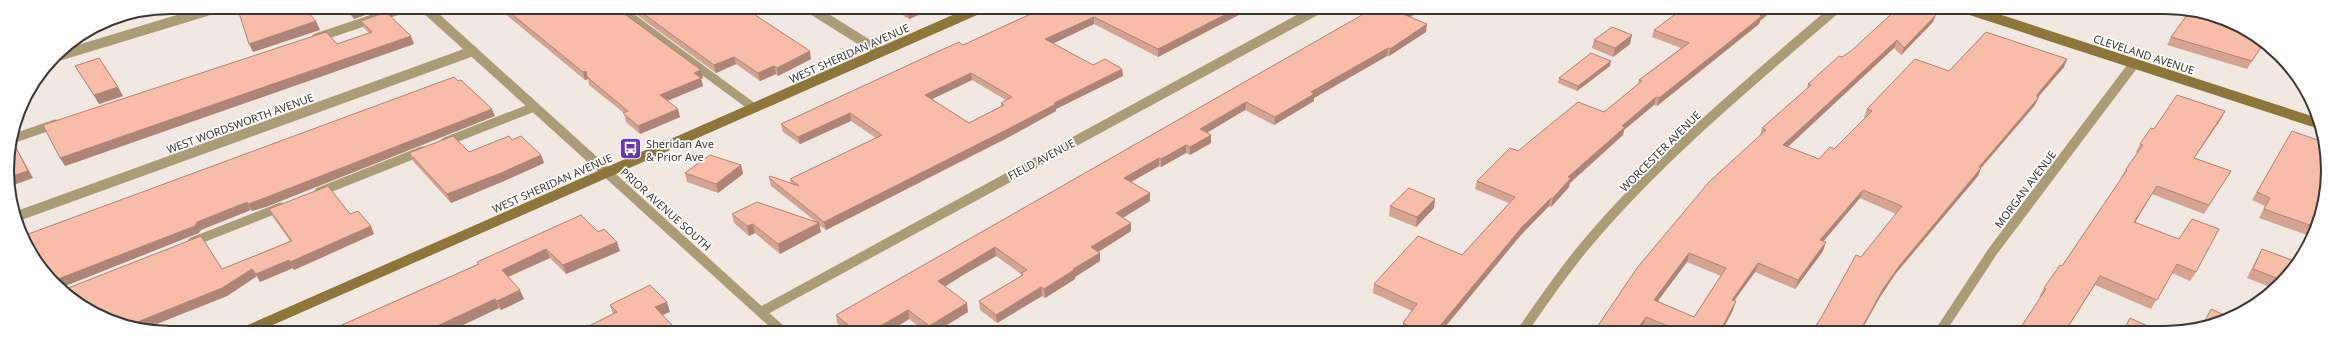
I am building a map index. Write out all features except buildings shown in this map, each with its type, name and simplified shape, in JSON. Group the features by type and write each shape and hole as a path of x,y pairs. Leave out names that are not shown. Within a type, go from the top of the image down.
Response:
{"street":[{"path":"66,54 197,14"},
{"name":"PRIOR AVENUE SOUTH","path":"432,14 776,326"},
{"path":"819,14 880,52"},
{"name":"WEST SHERIDAN AVENUE","path":"258,326 966,14"},
{"name":"FIELD AVENUE","path":"761,312 1309,14"},
{"name":"WORCESTER AVENUE","path":"1525,326 1537,308 1607,221 1669,156 1723,106 1830,14"},
{"name":"CLEVELAND AVENUE","path":"1982,14 2314,122"},
{"name":"WEST WORDSWORTH AVENUE","path":"21,215 473,51"},
{"name":"MORGAN AVENUE","path":"1944,326 1953,309 1993,251 2134,64"}],"lane":[{"path":"311,39 387,14"},
{"path":"626,14 754,108"},
{"path":"311,195 534,107"},
{"path":"18,136 64,121"},
{"path":"185,245 289,204"}],"place":[{"name":"Sheridan Ave & Prior Ave","path":"631,149"}]}
